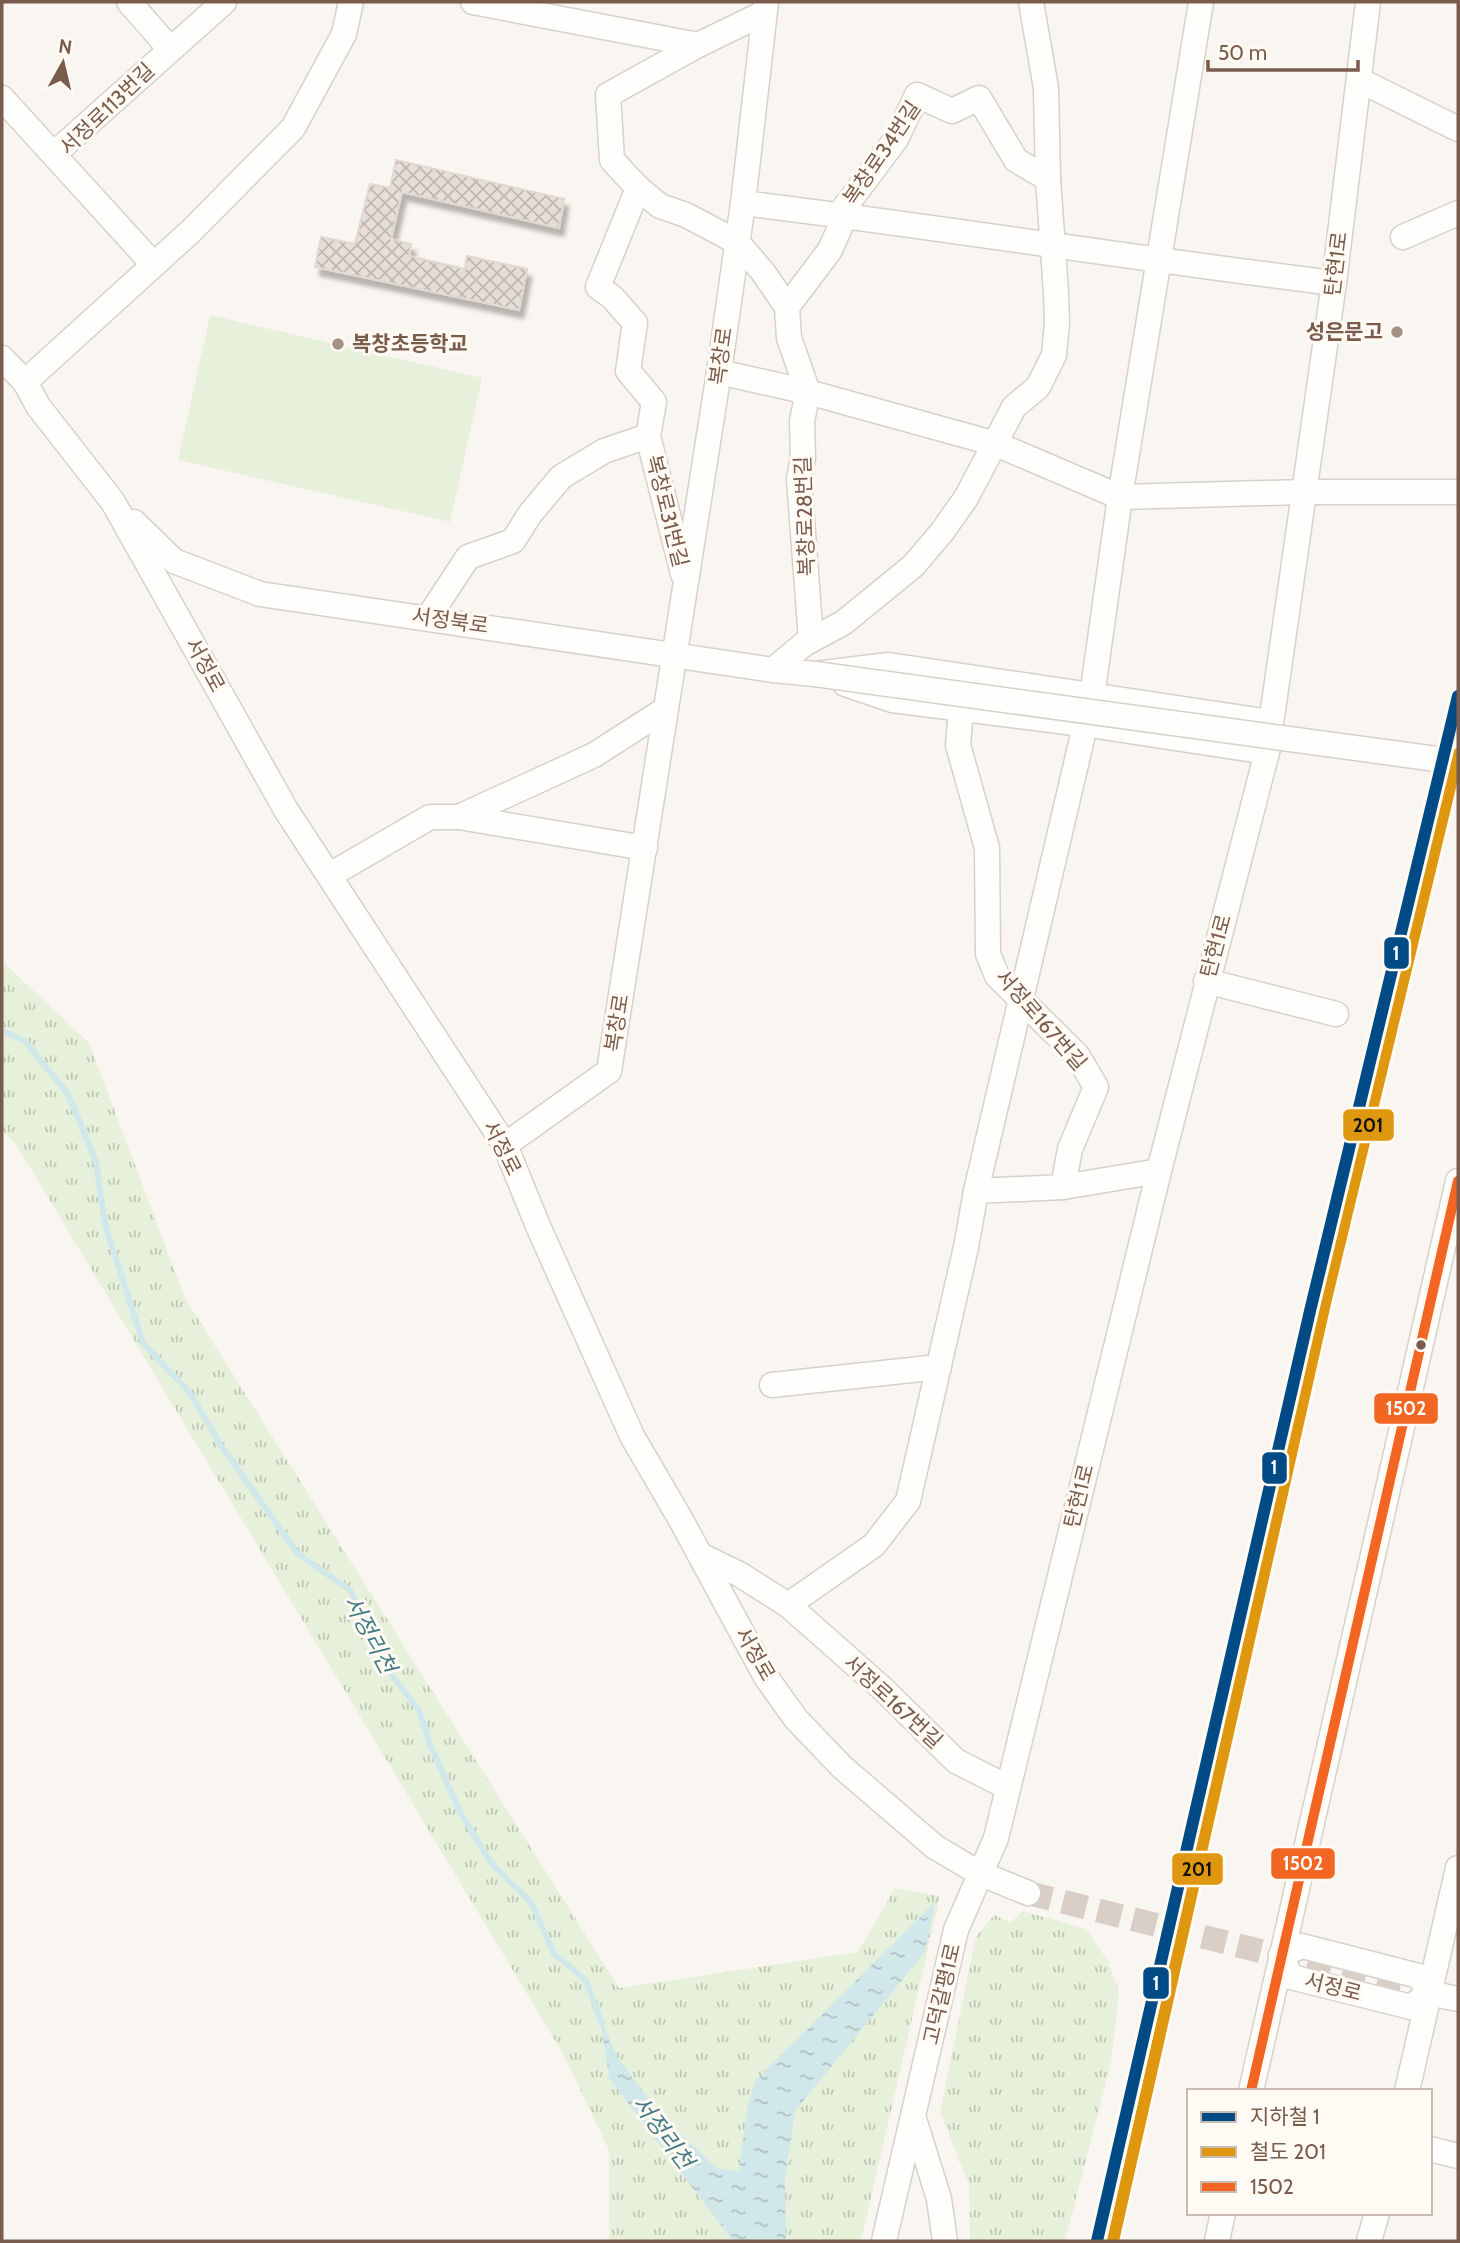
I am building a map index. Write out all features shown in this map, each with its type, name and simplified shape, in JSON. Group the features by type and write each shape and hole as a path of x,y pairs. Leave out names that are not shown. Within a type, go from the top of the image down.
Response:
{"street":[{"path":"129,2 170,50"},
{"name":"서정로113번길","path":"154,265 87,194 54,154 224,2"},
{"path":"24,382 190,232 293,128 344,34 351,2"},
{"path":"473,2 698,45"},
{"path":"774,670 811,640 843,623 914,566 966,498 1014,407 1038,387 1054,355 1057,323 1048,179 1046,88 1031,2"},
{"path":"788,1605 874,1545 908,1501 975,1191 1092,696 1120,497 1200,2"},
{"name":"탄현1로","path":"979,1873 996,1838 1206,981 1267,752 1334,284 1368,2"},
{"path":"765,7 608,95 612,160 638,188 660,206 686,215 737,242 788,307 830,250 842,215"},
{"name":"복창로","path":"505,1145 609,1071 719,372 743,203 765,7"},
{"path":"1359,80 1458,129"},
{"name":"복창로34번길","path":"842,215 896,139 917,95 952,111 979,98 1016,160 1048,179"},
{"path":"2,98 54,154"},
{"name":"복창로31번길","path":"638,188 598,287 635,323 628,371 654,402 648,436 686,586"},
{"name":"복창로34번길","path":"743,203 1334,284"},
{"path":"1403,237 1458,213"},
{"name":"복창로28번길","path":"788,307 789,338 808,393 802,421 803,458 799,479 811,640"},
{"name":"서정로","path":"2,358 24,382 38,406 113,502 286,810 505,1145 538,1226 632,1436 766,1677 796,1719 842,1767 935,1847 979,1873 1028,1893"},
{"path":"719,372 996,444 1120,497 1304,492 1458,492"},
{"name":"복창로31번길","path":"428,618 468,557 513,541 530,514 561,477 604,451 648,436"},
{"name":"서정북로","path":"113,502 174,561 260,594 815,674"},
{"path":"815,674 889,665 1270,722"},
{"path":"815,674 892,701 1086,725 1267,752"},
{"path":"815,674 1458,762"},
{"path":"459,817 594,754 666,709"},
{"name":"서정로167번길","path":"961,709 958,745 987,848 988,954 997,976 1077,1055 1096,1087 1070,1149 1063,1188"},
{"path":"330,875 430,817 459,817 645,848"},
{"path":"1206,981 1336,1014"},
{"path":"975,1191 1063,1188 1159,1171"},
{"path":"1251,2089 1458,1181"},
{"path":"772,1385 939,1367"},
{"name":"서정로167번길","path":"700,1555 739,1574 788,1605 883,1689 956,1761 1007,1787"},
{"path":"1407,2089 1458,1868"},
{"name":"고덕갈평1로","path":"884,2241 956,1930 979,1873"},
{"name":"서정로","path":"1281,1955 1302,1946 1419,1976 1429,1993 1458,1999"},
{"path":"914,2118 939,2199 945,2241"},
{"path":"1432,2150 1458,2156"},
{"path":"1217,2241 1223,2215"},
{"path":"1369,2241 1376,2215"}],"green space":[{"path":"210,315 482,378 450,522 178,460"},
{"path":"2,961 89,1043 185,1298 619,1988 858,1952 895,1888 940,1896 861,2241 609,2241 609,2150 562,2052 16,1144 2,1130"},
{"path":"1023,1911 1086,1929 1108,1961 1119,1993 1111,2063 1065,2241 970,2241 969,2185 940,2112 976,1937 994,1915 1011,1922"}],"water":[{"path":"935,1902 925,1952 795,2111 785,2179 786,2241 733,2241 609,2078 600,2018 618,2058 660,2114 717,2168 739,2172 748,2103 756,2080"}],"building":[{"path":"396,160 564,199 559,228 402,192 391,239 411,244 409,256 465,269 467,256 527,269 519,310 315,267 321,237 355,244 370,184 390,188"}],"waterway":[{"name":"서정리천","path":"2,1031 24,1040 68,1094 96,1162 105,1224 143,1343 190,1393 222,1447 298,1554 350,1590 385,1667 419,1710 431,1747 461,1814 492,1864 531,1902 554,1954 586,1980 602,2024"}],"tunnel":[{"path":"1028,1893 1429,1993"}],"metro line":[{"name":"1","path":"1097,2241 1310,1311 1458,696"}],"rail line":[{"name":"201","path":"1113,2241 1326,1299 1458,754"}],"transit line":[{"name":"1502","path":"1251,2089 1458,1181"}],"place":[{"name":"성은문고","path":"1397,332"},
{"name":"복창초등학교","path":"338,344"}]}
